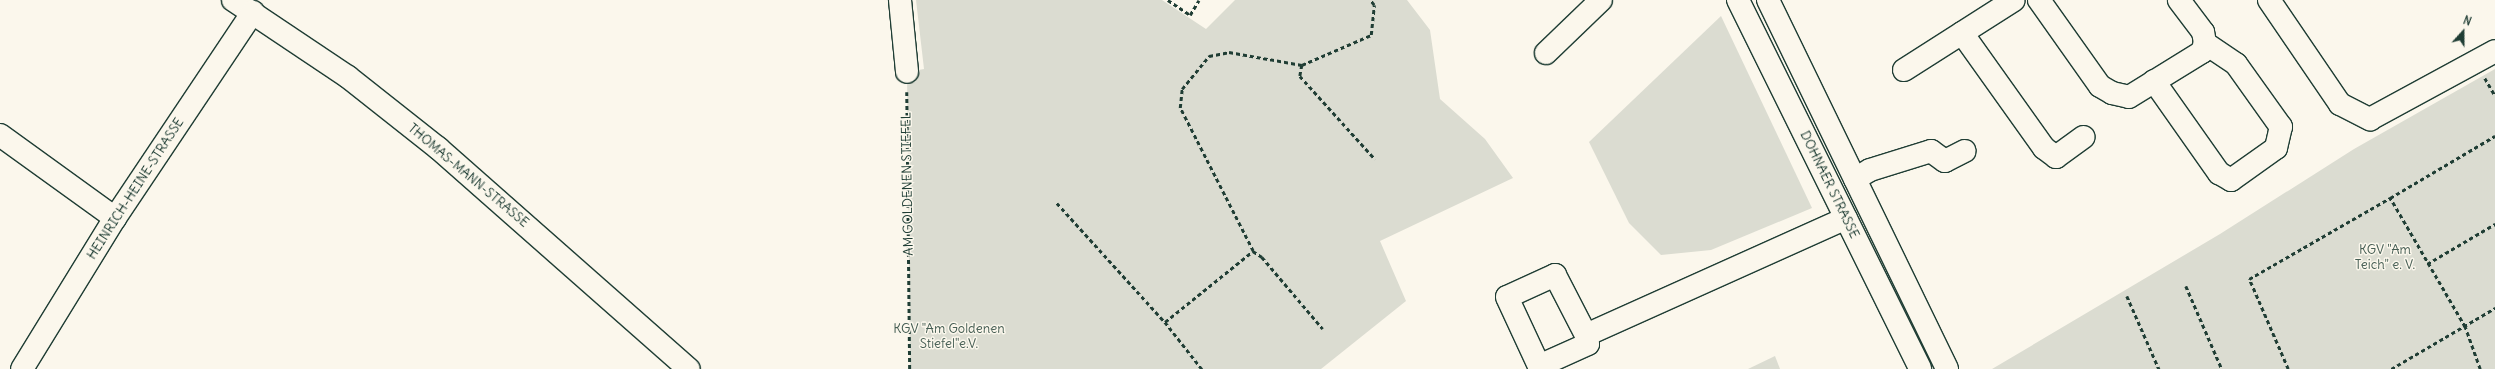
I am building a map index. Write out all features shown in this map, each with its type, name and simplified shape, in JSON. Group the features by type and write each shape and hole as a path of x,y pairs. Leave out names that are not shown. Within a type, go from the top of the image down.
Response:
{"street":[{"name":"THOMAS-MANN-STRASSE","path":"232,0 253,12 348,77 438,148 689,369"},
{"path":"900,0 907,72"},
{"path":"1546,53 1601,0"},
{"name":"DOHNAER STRASSE","path":"1738,0 1920,369"},
{"path":"1904,70 2014,0"},
{"path":"2039,0 2100,86 2112,93 2129,97 2202,52 2205,43 2202,32 2178,0"},
{"path":"2269,0 2340,104 2370,119 2495,51"},
{"name":"DOHNAER STRASSE","path":"1769,1 1947,369"},
{"name":"HEINRICH-HEINE-STRASSE","path":"22,369 115,218 253,12"},
{"path":"1962,33 2044,148 2056,157 2084,137"},
{"path":"2154,81 2218,173 2231,180 2276,148 2281,127 2236,64 2205,43"},
{"path":"0,135 115,218"},
{"path":"1855,179 1870,170 1931,151 1945,161 1965,151"},
{"path":"1586,336 1846,218"}],"path":[{"path":"1168,0 1190,15 1199,0"},
{"path":"1322,328 1262,257 1253,251 1180,108 1182,89 1209,56 1229,52 1302,65 1371,35 1374,5 1370,0"},
{"path":"1302,65 1300,76 1375,159"},
{"name":"AM GOLDENEN STIEFEL","path":"907,72 910,369"},
{"path":"2288,369 2249,279 2495,136"},
{"path":"2390,198 2465,327 2480,369"},
{"path":"1057,203 1165,322 1202,369"},
{"path":"2427,264 2495,224"},
{"path":"1165,322 1253,251"},
{"path":"2186,286 2222,369"},
{"path":"2127,296 2159,369"},
{"path":"2391,369 2465,327 2495,308"}],"green space":[{"name":"KGV \"Am Goldenen Stiefel\"e.V.","path":"916,0 1162,0 1206,29 1235,0 1407,0 1430,30 1440,99 1485,139 1513,178 1380,241 1406,301 1321,369 910,369 907,72 924,69"},
{"path":"1721,16 1812,208 1711,250 1661,255 1629,223 1589,142"},
{"name":"KGV \"Am Teich\" e. V.","path":"2495,69 2495,369 1992,369 2220,234 2354,149"},
{"path":"1775,356 1780,369 1748,369"}]}
